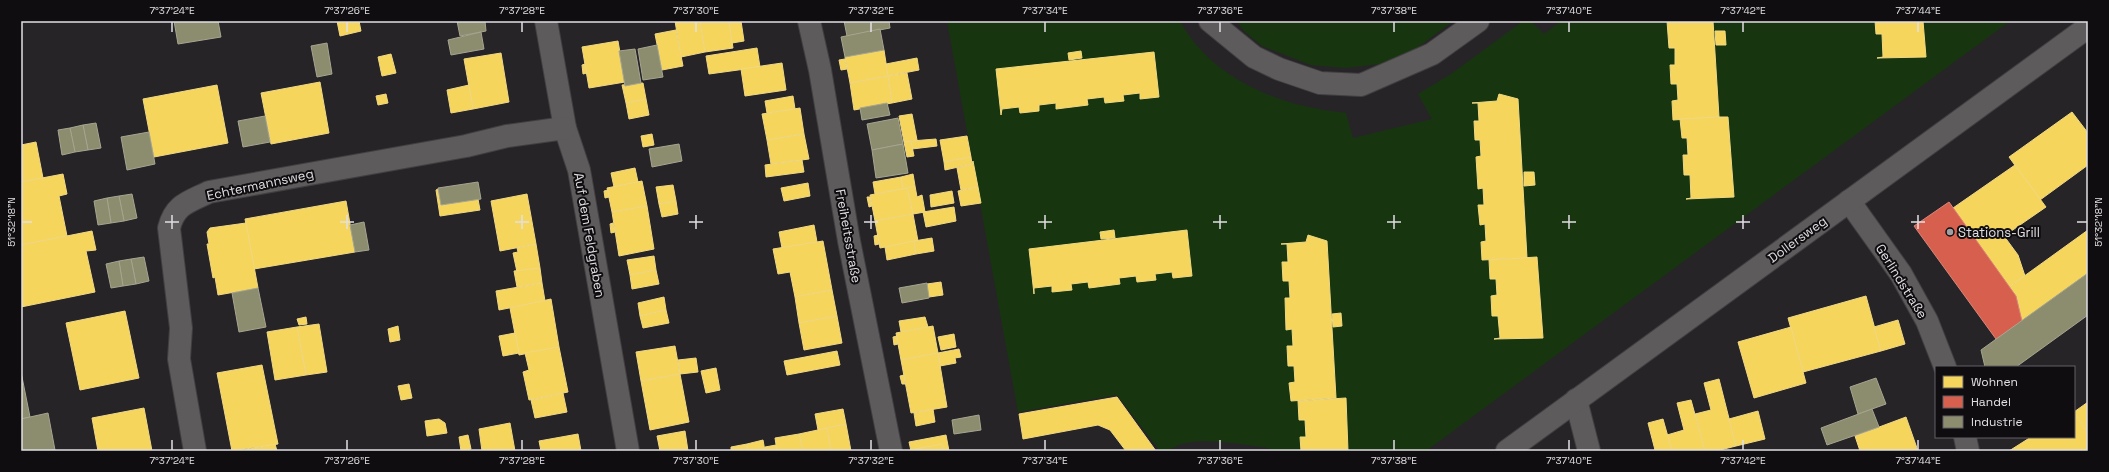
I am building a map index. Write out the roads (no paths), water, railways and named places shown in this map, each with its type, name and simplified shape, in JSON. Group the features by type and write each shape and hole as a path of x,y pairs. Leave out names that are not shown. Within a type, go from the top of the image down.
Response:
{"main road":[{"name":"Dollersweg","path":"1507,451 2088,27"}],"street":[{"name":"Auf dem Feldgraben","path":"546,21 565,128 579,170 628,451"},
{"name":"Freiheitsstraße","path":"809,21 820,70 849,241 890,451"},
{"path":"1210,21 1254,57 1279,69 1320,83 1361,85 1432,54 1478,21"},
{"name":"Echtermannsweg","path":"195,451 179,359 181,328 169,228 172,215 183,205 209,192 466,146 507,136 565,128"},
{"name":"Gerlindstraße","path":"1849,201 1901,274 1928,321 1945,366"},
{"path":"1576,400 1589,451"},
{"path":"1965,438 1968,451"}],"place":[{"name":"Stations-Grill","path":"1950,232"}]}
